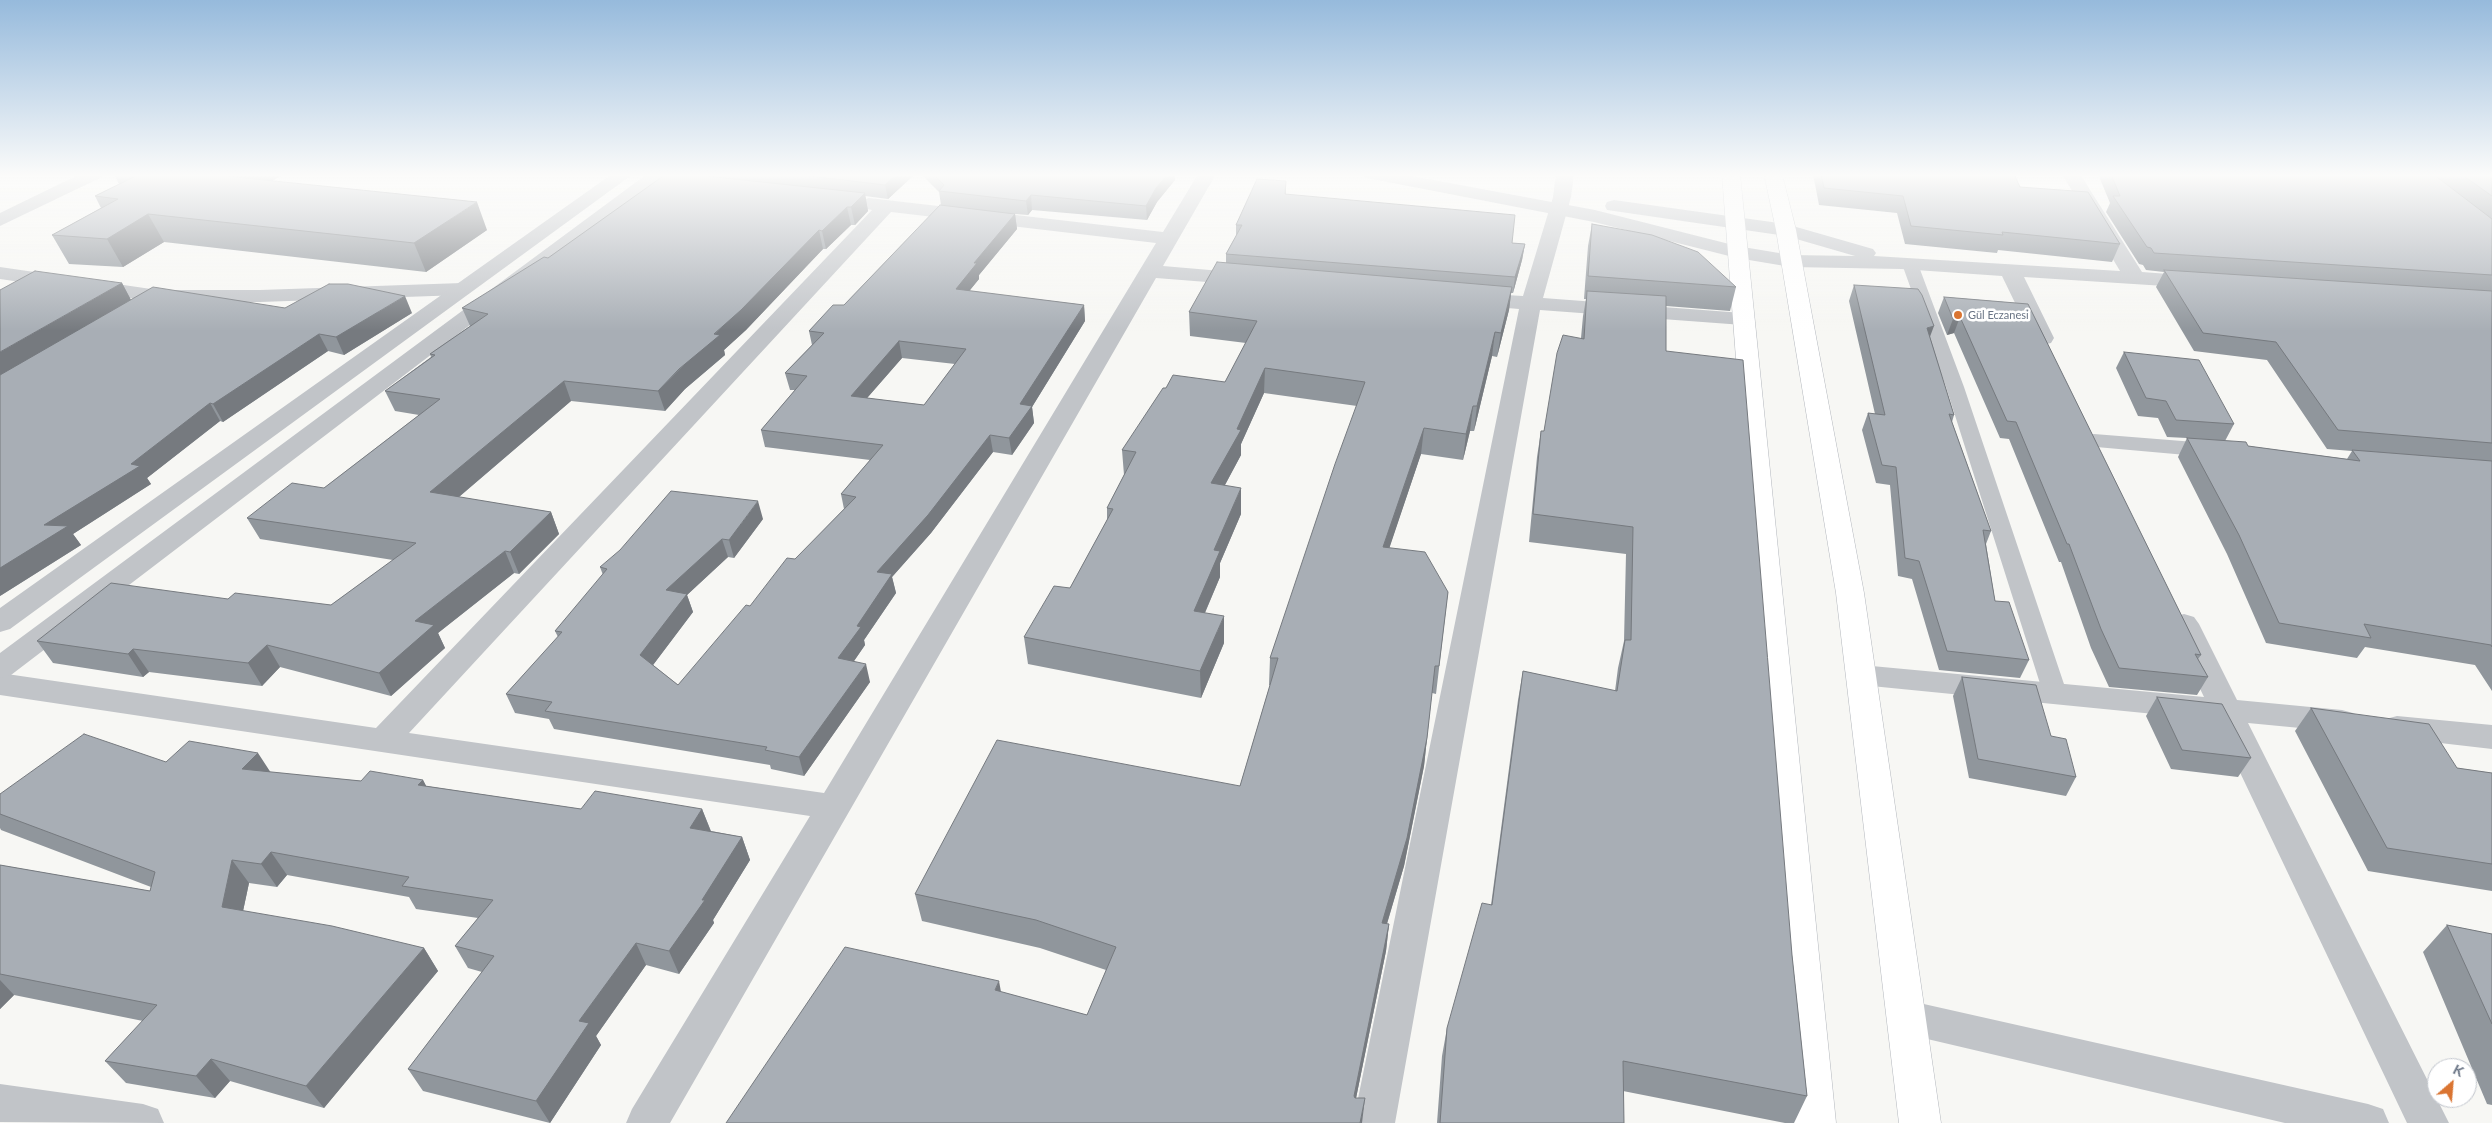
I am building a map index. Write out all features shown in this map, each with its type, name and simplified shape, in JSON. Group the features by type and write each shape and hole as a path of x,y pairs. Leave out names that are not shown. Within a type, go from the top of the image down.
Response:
{"main road":[{"path":"1735,226 1815,1123"},
{"path":"1785,226 1850,593 1920,1123"}],"street":[{"path":"0,622 550,226"},
{"path":"0,668 597,226"},
{"path":"383,740 867,226"},
{"path":"1060,226 1168,239"},
{"path":"648,1123 1176,226"},
{"path":"1374,1123 1531,304 1553,226"},
{"path":"1661,226 1737,252 1791,261 1906,264 2214,283"},
{"path":"1766,226 1786,230 1906,264"},
{"path":"2103,226 2135,278"},
{"path":"2010,270 2056,364"},
{"path":"1150,271 1267,281"},
{"path":"0,273 158,296 260,296 462,289"},
{"path":"133,310 158,296"},
{"path":"1453,297 1743,319"},
{"path":"2107,468 2088,428 2243,452"},
{"path":"2173,602 2428,1123"},
{"path":"1861,675 2492,736"},
{"path":"0,684 834,807"},
{"path":"1906,1017 2368,1123"},
{"path":"0,1102 144,1123"}],"lane":[{"path":"1906,264 1958,396 2055,693"}],"building":[{"path":"68,226 128,226 107,239 52,235"},
{"path":"262,226 439,226 414,243"},
{"path":"592,226 827,226 822,231 819,230 741,310 714,334 720,335 679,369 658,391 564,381 430,492 551,512 510,552 505,551 415,621 434,625 379,673 267,645 248,663 133,649 128,654 37,641 111,583 228,599 235,593 331,605 416,543 247,518 292,483 324,488 440,399 385,391 435,355 430,354 488,314 462,308 544,257 548,258"},
{"path":"919,226 1005,226 974,263 977,263 956,289 1084,305 1020,404 1032,406 1009,438 990,435 928,515 877,572 892,574 857,626 861,627 838,658 866,664 799,757 765,750 767,747 545,711 552,702 506,694 562,632 555,631 607,569 600,567 620,550 671,491 758,501 729,540 722,539 666,590 687,594 640,655 678,685 746,605 750,606 787,558 795,559 856,497 841,494 883,445 761,430 807,376 785,373 824,333 809,331 833,305 844,305","holes":["899,341 966,349 924,405 851,396"]},
{"path":"1241,226 1514,226 1512,243 1525,244 1515,277 1226,254"},
{"path":"1592,226 1605,226 1652,235 1698,252 1736,287 1588,276"},
{"path":"1915,226 2109,226 2120,244 2002,232 2003,235"},
{"path":"2133,226 2492,226 2492,275 2154,253 2151,248 2147,247"},
{"path":"1217,262 1512,287 1501,333 1495,332 1477,406 1473,406 1466,434 1424,428 1383,547 1425,552 1448,592 1439,666 1435,666 1427,738 1407,838 1382,923 1389,924 1354,1096 1355,1098 1365,1098 1360,1123 726,1123 845,947 999,981 995,990 1087,1015 1116,947 1036,920 915,894 997,740 1240,786 1278,658 1270,658 1335,464 1365,382 1265,368 1237,429 1241,430 1211,483 1241,488 1214,550 1220,551 1194,611 1224,616 1200,671 1024,637 1054,586 1070,588 1113,509 1107,508 1136,452 1122,450 1163,388 1166,388 1173,375 1225,382 1257,321 1189,312"},
{"path":"2164,270 2492,291 2492,443 2338,430 2276,342 2203,333"},
{"path":"35,271 122,283 0,352 0,290"},
{"path":"329,284 348,284 405,296 336,337 319,334 213,404 210,403 131,464 140,466 44,525 68,526 0,568 0,375 153,287 285,308"},
{"path":"1854,285 1918,289 1922,295 1934,326 1927,328 1954,415 1949,414 1991,531 1983,530 1995,601 2009,602 2029,660 1947,651 1919,561 1905,558 1896,467 1882,465 1868,413 1885,415"},
{"path":"1587,291 1666,296 1666,351 1743,360 1792,955 1807,1096 1623,1061 1624,1123 1440,1123 1447,1028 1482,903 1492,905 1523,671 1617,691 1625,640 1631,640 1633,527 1533,514 1541,431 1544,431 1557,353 1563,335 1584,339"},
{"path":"1944,297 2028,304 2201,655 2195,654 2208,677 2119,668 2101,629 2069,544 2067,544 2016,422 2007,421 1960,317 1953,319"},
{"path":"2124,352 2199,360 2234,424 2176,420 2166,401 2146,398"},
{"path":"2187,438 2246,442 2248,446 2360,461 2352,450 2492,461 2492,647 2491,645 2364,624 2371,638 2279,623 2239,535"},
{"path":"1962,677 2036,685 2051,736 2066,739 2076,777 1978,759"},
{"path":"2157,697 2222,704 2251,758 2182,750"},
{"path":"2311,708 2429,724 2457,768 2492,773 2492,864 2387,848"},
{"path":"84,734 166,762 189,741 258,753 242,769 361,781 370,771 423,780 418,785 581,809 595,791 702,809 690,828 742,837 702,900 705,900 669,951 636,943 579,1021 589,1023 536,1101 408,1069 494,956 455,946 493,900 402,886 409,877 271,852 261,864 232,860 222,907 332,926 424,948 306,1086 211,1059 196,1076 105,1061 157,1005 0,974 0,865 150,891 155,872 0,814 0,794"},
{"path":"2447,925 2492,934 2492,1024"}],"place":[{"name":"Gül Eczanesi","path":"1958,315"}]}
